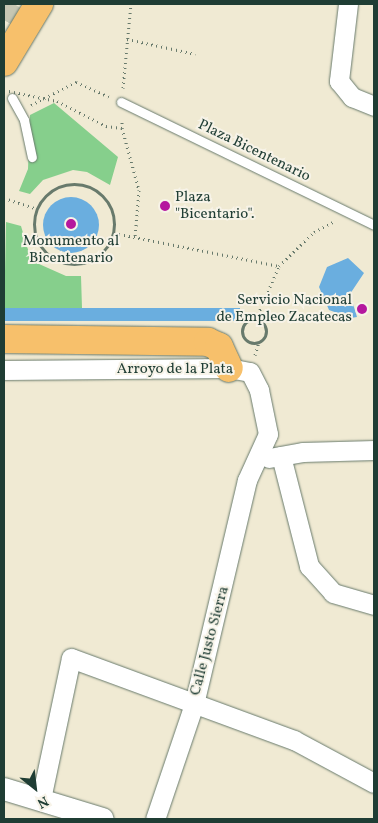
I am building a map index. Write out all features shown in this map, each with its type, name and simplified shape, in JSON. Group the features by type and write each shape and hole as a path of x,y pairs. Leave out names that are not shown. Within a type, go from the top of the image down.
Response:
{"main road":[{"path":"4,62 39,4"},
{"path":"4,339 208,342 219,347 229,368"}],"street":[{"path":"348,4 338,56 339,81 352,97 374,106"},
{"name":"Arroyo de la Plata","path":"4,370 229,368 250,372 265,410 268,434 255,461"},
{"path":"255,461 281,456 374,450"},
{"path":"281,456 310,566 333,593 374,605"},
{"name":"Calle Justo Sierra","path":"155,819 194,704 246,480 255,461"},
{"path":"41,799 71,658 294,740 374,784"},
{"path":"4,789 103,819"},
{"path":"4,798 74,819"}],"lane":[{"path":"12,98 19,111 32,157"},
{"name":"Plaza Bicentenario","path":"122,102 374,225"}],"path":[{"path":"19,111 76,82 122,102 131,4"},
{"path":"127,39 195,54"},
{"path":"4,90 57,100 106,126"},
{"path":"122,128 139,190 135,237"},
{"path":"71,184 90,187 108,202 114,233 93,260 66,264 53,259 36,237 37,210 54,190 71,184"},
{"path":"4,198 37,210"},
{"path":"256,319 262,322 266,332 263,339 252,342 245,338 243,327 256,319 279,266 314,232 351,214"},
{"path":"114,233 279,266"}],"green space":[{"path":"54,103 118,157 110,185 87,172 73,170 43,180 30,194 19,191 28,169 30,115"},
{"path":"6,222 21,226 29,253 39,264 66,276 81,276 82,308 4,308"}],"water":[{"path":"65,197 77,197 87,201 95,209 99,225 95,241 87,249 77,253 65,253 55,249 47,241 43,231 43,219 47,209 55,201"},
{"path":"348,258 364,273 350,294 357,317 351,318 329,310 319,287 327,267"},
{"path":"4,308 240,308 240,321 4,321"}],"tunnel":[{"path":"4,20 14,4"}],"place":[{"name":"Plaza \"Bicentario\".","path":"165,206"},
{"name":"Monumento al Bicentenario","path":"71,224"},
{"name":"Servicio Nacional de Empleo Zacatecas","path":"362,309"}]}
